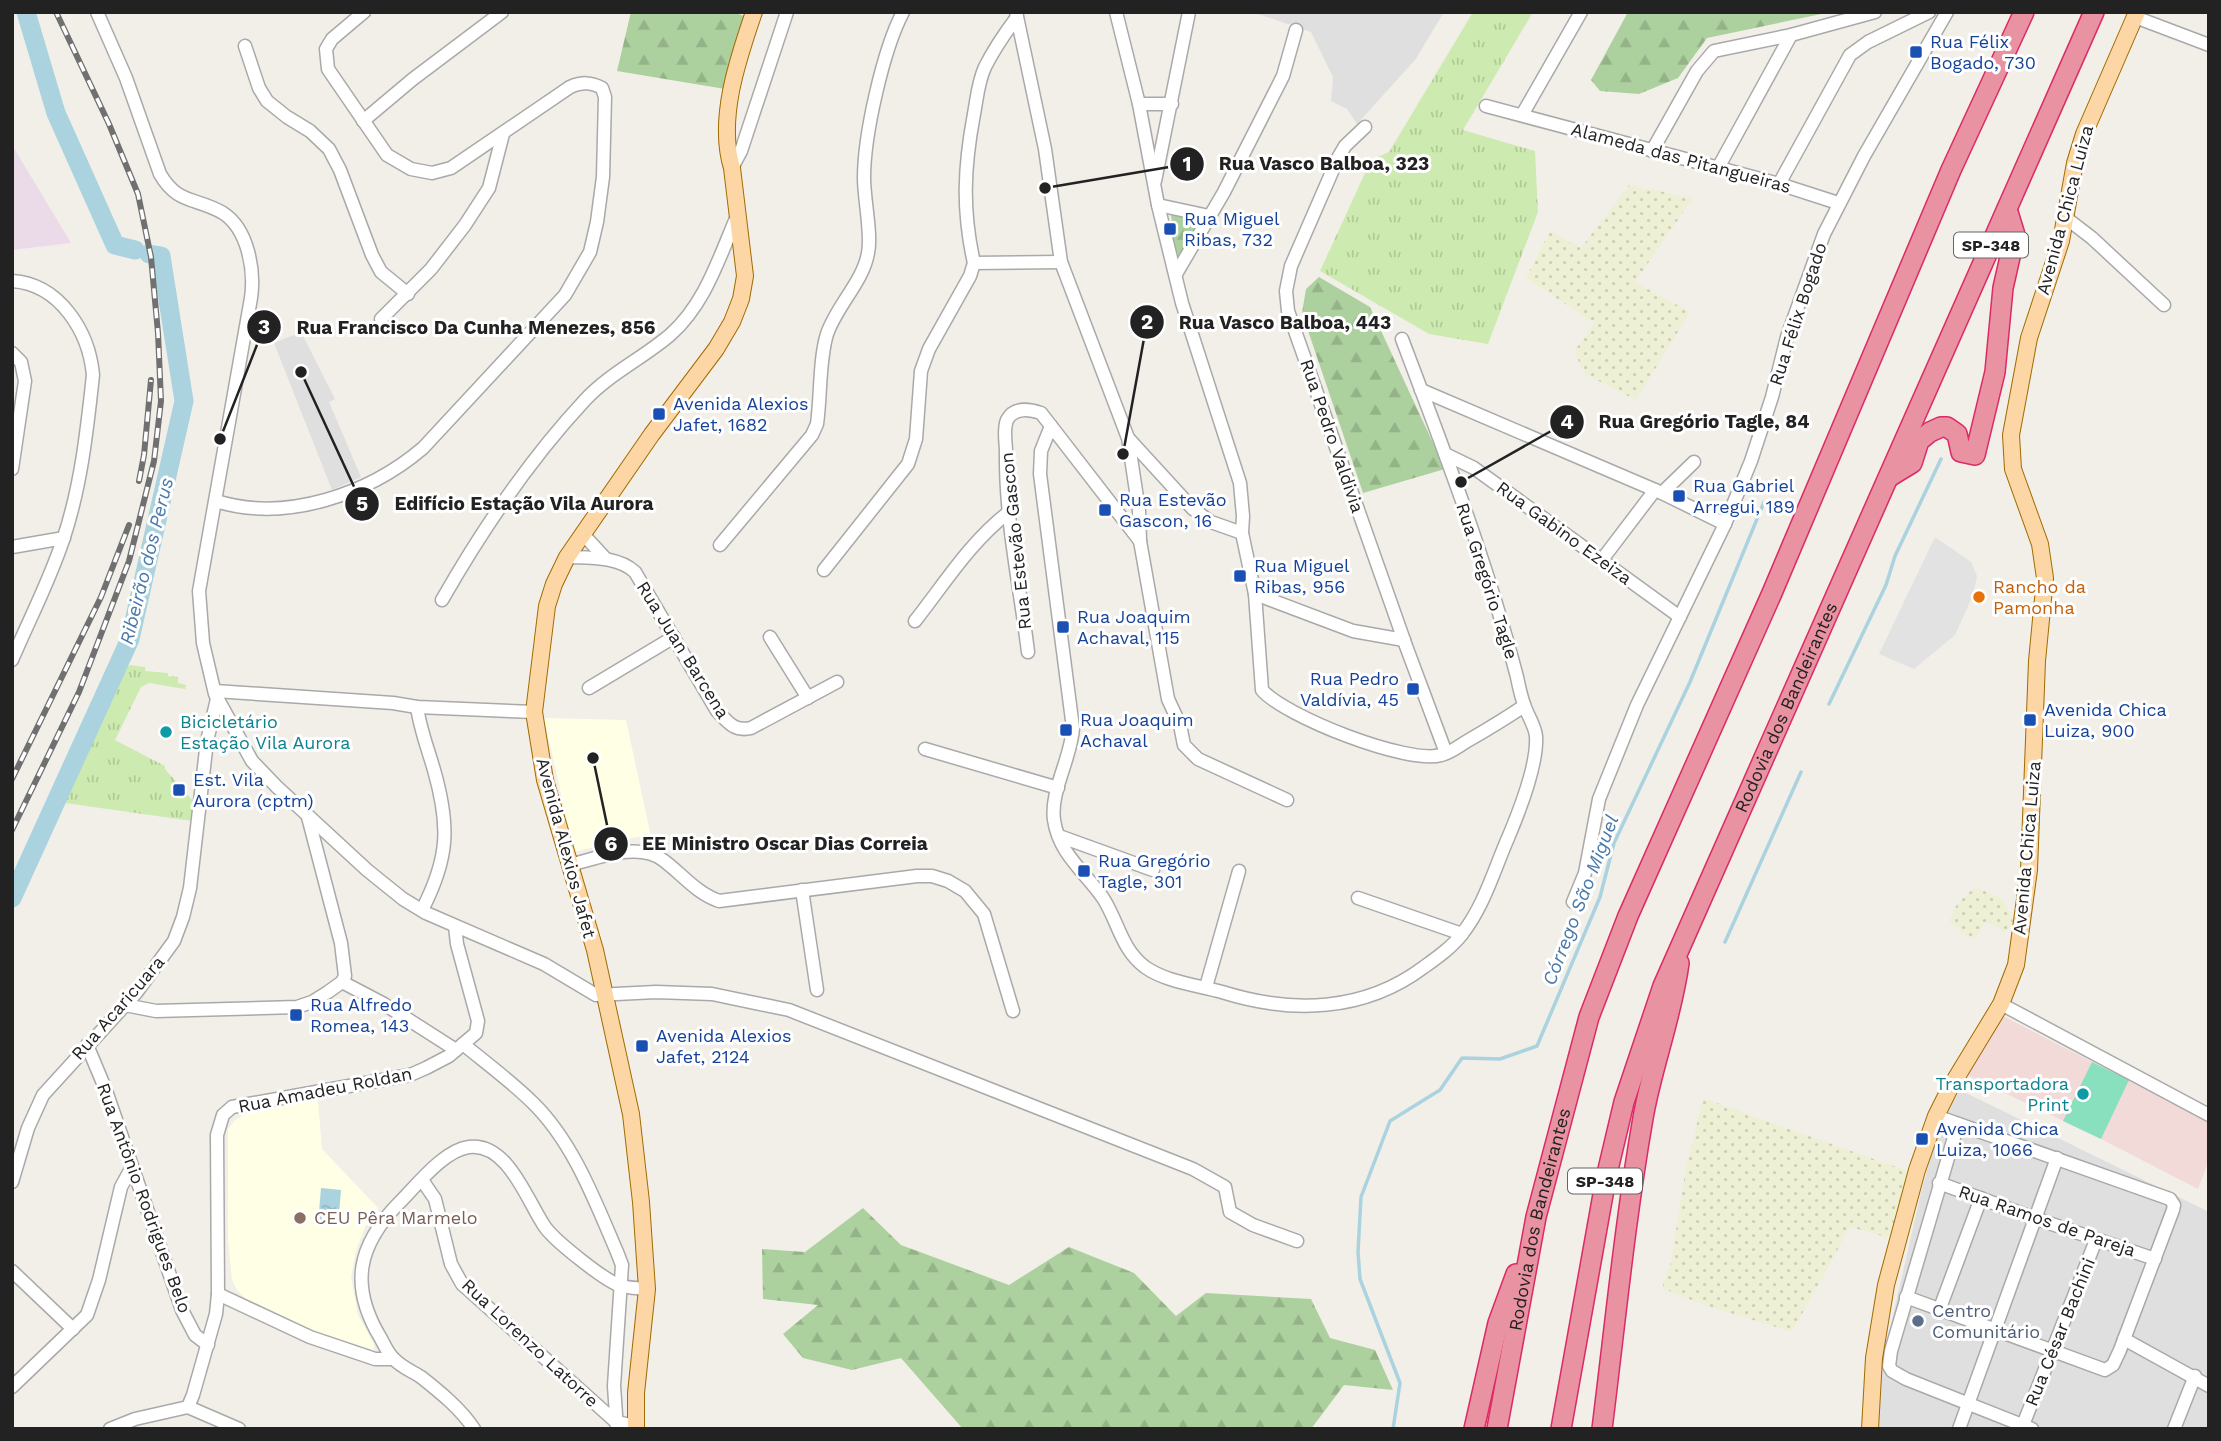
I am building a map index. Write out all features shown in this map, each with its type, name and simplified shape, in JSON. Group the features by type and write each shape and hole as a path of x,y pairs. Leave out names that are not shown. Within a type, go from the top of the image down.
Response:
{"highway":[{"name":"Rodovia dos Bandeirantes","path":"1497,1429 1536,1217 1590,1017 1628,916 1772,593 1951,170 2024,12"},
{"name":"Rodovia dos Bandeirantes","path":"1561,1429 1606,1178 1623,1102 1663,986 2094,12"},
{"path":"1888,478 1912,463 1919,441 1941,427 1947,427 1957,435 1961,452 1975,456 1995,372 2003,288 2015,234 2007,209"},
{"path":"1602,1429 1626,1224 1644,1114 1675,996 1682,942"},
{"path":"1474,1429 1498,1323 1536,1217"}],"main road":[{"name":"Avenida Alexios Jafet","path":"636,1427 636,1394 647,1289 631,1114 606,993 545,780 534,712 547,606 567,557 652,434 716,349 732,322 741,299 745,276 728,141 732,89 752,13"},
{"name":"Avenida Chica Luiza","path":"1870,1429 1874,1358 1886,1285 1917,1170 1936,1116 2001,1004 2016,965 2029,870 2037,661 2045,578 2040,544 2013,469 2011,435 2029,338 2052,271 2084,134 2136,14"}],"street":[{"path":"97,12 126,78 167,187 186,199 223,213 235,224 250,262 253,281 251,298 200,591 203,643 216,695 252,761 367,870 422,910 544,964 596,995 656,992 712,994 789,1010 1193,1169 1225,1187 1230,1212 1239,1219 1297,1241"},
{"path":"216,501 252,509 307,505 358,487 409,460 520,346 565,295 590,252 603,177 605,97 602,88 581,82 570,87 451,168 432,173 411,169 387,155 328,69 325,56 332,39 365,12"},
{"path":"363,121 413,79 502,12"},
{"path":"732,168 746,139 787,12"},
{"path":"720,545 812,435 817,424 827,334 863,268 868,253 865,157 893,30 903,12"},
{"path":"1116,12 1185,315 1240,483 1242,533 1255,594 1260,682 1266,694 1314,721 1367,743 1426,756 1446,753 1524,706"},
{"path":"1154,184 1189,12"},
{"path":"1522,115 1581,12"},
{"path":"1652,151 1697,71 1714,51 1791,35 1875,12"},
{"path":"1779,184 1850,55 1868,42 1929,12"},
{"name":"Rua Félix Bogado","path":"1573,902 1585,873 1599,799 1643,692 1725,524 1751,461 1772,397 1787,337 1818,250 1838,203 1944,13"},
{"path":"1016,14 1045,149 1061,262 1128,438 1139,511 1140,541 1168,699 1180,725 1184,745 1190,753 1209,765 1287,800"},
{"path":"824,570 908,464 916,439 922,372 929,349 970,276 974,263 967,227 964,177 978,86 1016,14"},
{"path":"2136,14 2209,45"},
{"path":"1176,274 1224,192 1283,76 1296,30"},
{"path":"1718,168 1791,35"},
{"path":"245,46 259,88 267,101 310,131 330,149 341,170 372,255 381,272 408,294"},
{"path":"1139,104 1172,104"},
{"name":"Alameda das Pitangueiras","path":"1486,107 1779,184 1838,203"},
{"name":"Rua Pedro Valdivia","path":"1364,127 1345,146 1291,266 1286,291 1288,311 1446,753"},
{"path":"381,319 408,294 454,242 489,188 503,134"},
{"path":"1158,205 1209,216"},
{"path":"442,600 486,527 585,400 673,333 700,299 711,280 738,214"},
{"path":"2066,218 2092,238 2164,305"},
{"path":"974,263 1061,262"},
{"path":"12,281 40,289 54,298 72,316 83,334 91,356 93,374 74,501 64,538 51,575 12,660"},
{"name":"Rua Gregório Tagle","path":"1059,836 1073,863 1106,903 1132,956 1159,975 1257,1001 1304,1007 1354,1001 1409,979 1442,954 1462,934 1479,906 1519,814 1536,733 1524,706 1503,623 1402,339"},
{"path":"12,353 22,362 25,381 12,469"},
{"path":"1421,390 1658,491 1725,524"},
{"name":"Rua Estevão Gascon","path":"1028,652 1009,512 1004,433 1007,420 1018,411 1029,409 1041,413 1140,541"},
{"path":"1051,426 1041,451 1040,474 1073,728 1054,815 1059,836 1153,870"},
{"path":"1128,438 1193,509 1211,522 1242,533"},
{"name":"Rua Gabino Ezeiza","path":"1445,454 1474,468 1681,617"},
{"path":"1601,561 1658,491 1694,462"},
{"path":"915,621 974,544 1009,512"},
{"name":"Rua Juan Barcena","path":"582,533 605,558"},
{"path":"12,547 64,538"},
{"name":"Rua Juan Barcena","path":"567,557 605,558 635,572 717,711 732,727 742,730 751,728 837,682"},
{"path":"1255,594 1353,631 1404,640"},
{"path":"769,637 808,698"},
{"path":"589,688 674,638"},
{"path":"216,695 534,712"},
{"name":"Rua Acaricuara","path":"12,1182 38,1103 62,1071 125,1005 174,941 190,888 207,741 216,695"},
{"path":"417,707 442,800 446,833 444,852 422,910"},
{"path":"925,749 1058,788"},
{"path":"125,1005 156,1011 297,1007 312,1002 342,982 345,976 341,943 308,815"},
{"path":"569,865 634,851 647,852 661,858 707,896 719,901 868,881 932,876 965,891 984,914 1013,1011"},
{"path":"1206,987 1239,871"},
{"path":"802,890 817,990"},
{"path":"1358,898 1462,934"},
{"path":"455,926 457,944 478,1021 476,1033 459,1047"},
{"path":"342,982 459,1047 533,1103 574,1158 622,1265 614,1386 617,1426"},
{"path":"2001,1004 2209,1115"},
{"name":"Rua Antônio Rodrigues Belo","path":"87,1045 105,1088 182,1310 195,1335 208,1345"},
{"name":"Rua Amadeu Roldan","path":"188,1407 216,1314 217,1135 223,1115 232,1107 254,1102 410,1074 437,1063 459,1047"},
{"path":"1906,1297 2105,1370 2113,1365 2124,1339 2174,1205 2170,1199 1936,1116"},
{"path":"1958,1124 1906,1297 1889,1366 1897,1375 1906,1379 2028,1427"},
{"path":"474,1429 463,1413 423,1379 394,1359 365,1309 361,1285 363,1262 372,1235 386,1217 449,1153 470,1147 492,1151 508,1164 546,1228 567,1249 620,1286 647,1289"},
{"path":"1959,1429 2057,1158"},
{"path":"12,1387 78,1325 97,1289 121,1187 132,1167"},
{"name":"Rua Lorenzo Latorre","path":"422,1180 435,1199 451,1264 462,1284 617,1426"},
{"name":"Rua Ramos de Pareja","path":"1939,1183 2155,1259"},
{"path":"1940,1308 1981,1198"},
{"name":"Rua César Bachini","path":"2028,1427 2052,1350 2096,1240"},
{"path":"12,1271 78,1325"},
{"path":"218,1294 310,1337 375,1359 394,1359"},
{"path":"2124,1339 2209,1386"},
{"path":"2174,1429 2195,1376"},
{"path":"110,1429 135,1419 188,1407 239,1429"},
{"name":"Avenida Alexios Jafet","path":"617,1426 636,1427"}],"shaded area":[{"path":"1252,12 1444,12 1415,60 1357,124 1347,109 1331,101 1333,77 1311,32"},
{"path":"12,145 71,243 12,250"},
{"path":"1629,185 1693,198 1635,282 1690,312 1636,400 1585,374 1574,352 1594,323 1526,278 1550,231 1581,248"},
{"path":"301,332 335,399 329,402 361,477 332,490 274,343"},
{"path":"1935,537 1971,562 1977,576 1973,595 1955,635 1914,669 1879,654"},
{"path":"544,718 626,720 651,837 636,837 574,852"},
{"path":"1975,887 2003,899 2014,923 2004,933 1986,921 1976,938 1964,935 1949,921 1957,904"},
{"name":"Transportadora Print","path":"2003,1016 2209,1122 2209,1160 2198,1189 1967,1075"},
{"path":"1960,1090 2209,1212 2209,1429 1875,1429 1878,1381 1921,1193 1937,1133"},
{"path":"1703,1098 1910,1172 1890,1238 1850,1227 1792,1332 1704,1305 1662,1288 1671,1262 1685,1173"},
{"name":"CEU Pêra Marmelo","path":"318,1100 322,1149 379,1209 365,1227 356,1251 351,1277 358,1315 374,1344 374,1350 293,1324 267,1312 245,1298 232,1280 228,1239 228,1129 235,1120 253,1110"}],"green space":[{"path":"631,12 732,12 747,17 725,89 617,71"},
{"path":"1473,12 1533,12 1463,130 1535,151 1538,212 1488,344 1429,334 1320,271 1371,160 1389,152"},
{"path":"1628,12 1831,12 1707,38 1678,78 1639,94 1600,91 1591,80"},
{"path":"1171,212 1192,218 1198,231 1181,261 1173,244"},
{"path":"1319,277 1370,307 1445,469 1363,493 1302,313 1306,289"},
{"path":"130,665 145,667 145,671 168,673 168,676 178,677 178,683 186,685 185,689 149,683 141,687 115,740 165,766 194,802 192,821 58,802 124,669"},
{"path":"2092,1062 2129,1080 2101,1139 2063,1121"},
{"path":"863,1208 901,1245 1009,1285 1069,1247 1134,1273 1176,1316 1206,1293 1311,1299 1330,1338 1375,1350 1393,1390 1344,1385 1311,1429 963,1429 901,1358 852,1370 803,1358 783,1334 818,1305 763,1299 762,1249 805,1252"}],"water":[{"path":"321,1188 341,1190 338,1226 318,1224"}],"waterway":[{"name":"Ribeirão dos Perus","path":"26,12 56,113 115,245 135,250"},
{"name":"Ribeirão dos Perus","path":"12,898 130,639 184,401 161,256 149,254"},
{"path":"1829,704 1886,585 1895,556 1941,459"},
{"name":"Córrego São Miguel","path":"1393,1429 1400,1383 1360,1279 1358,1252 1361,1197 1390,1121 1440,1090 1462,1058 1500,1059 1537,1046 1600,897 1614,843 1690,682 1764,502"},
{"path":"1725,942 1801,772"}],"railway":[{"path":"12,830 79,692 129,561 154,461 161,401 151,257 138,194 109,124 56,12"},
{"path":"139,481 151,380"},
{"path":"12,779 101,597 129,525"}],"place":[{"name":"Rua Félix Bogado, 730","path":"1916,52"},
{"name":"Rua Vasco Balboa, 323","path":"1045,188"},
{"name":"Rua Miguel Ribas, 732","path":"1170,229"},
{"name":"Edifício Estação Vila Aurora","path":"301,372"},
{"name":"Avenida Alexios Jafet, 1682","path":"659,414"},
{"name":"Rua Francisco Da Cunha Menezes, 856","path":"220,439"},
{"name":"Rua Vasco Balboa, 443","path":"1123,454"},
{"name":"Rua Gregório Tagle, 84","path":"1461,482"},
{"name":"Rua Gabriel Arregui, 189","path":"1679,496"},
{"name":"Rua Estevão Gascon, 16","path":"1105,510"},
{"name":"Rua Miguel Ribas, 956","path":"1240,576"},
{"name":"Rancho da Pamonha","path":"1979,597"},
{"name":"Rua Joaquim Achaval, 115","path":"1063,627"},
{"name":"Rua Pedro Valdívia, 45","path":"1413,689"},
{"name":"Avenida Chica Luiza, 900","path":"2030,720"},
{"name":"Rua Joaquim Achaval","path":"1066,730"},
{"name":"Bicicletário Estação Vila Aurora","path":"166,732"},
{"name":"EE Ministro Oscar Dias Correia","path":"593,758"},
{"name":"Est. Vila Aurora (cptm)","path":"179,790"},
{"name":"Rua Gregório Tagle, 301","path":"1084,871"},
{"name":"Rua Alfredo Romea, 143","path":"296,1015"},
{"name":"Avenida Alexios Jafet, 2124","path":"642,1046"},
{"name":"Transportadora Print","path":"2083,1094"},
{"name":"Avenida Chica Luiza, 1066","path":"1922,1139"},
{"name":"CEU Pêra Marmelo","path":"300,1218"},
{"name":"Centro Comunitário","path":"1918,1321"}]}
